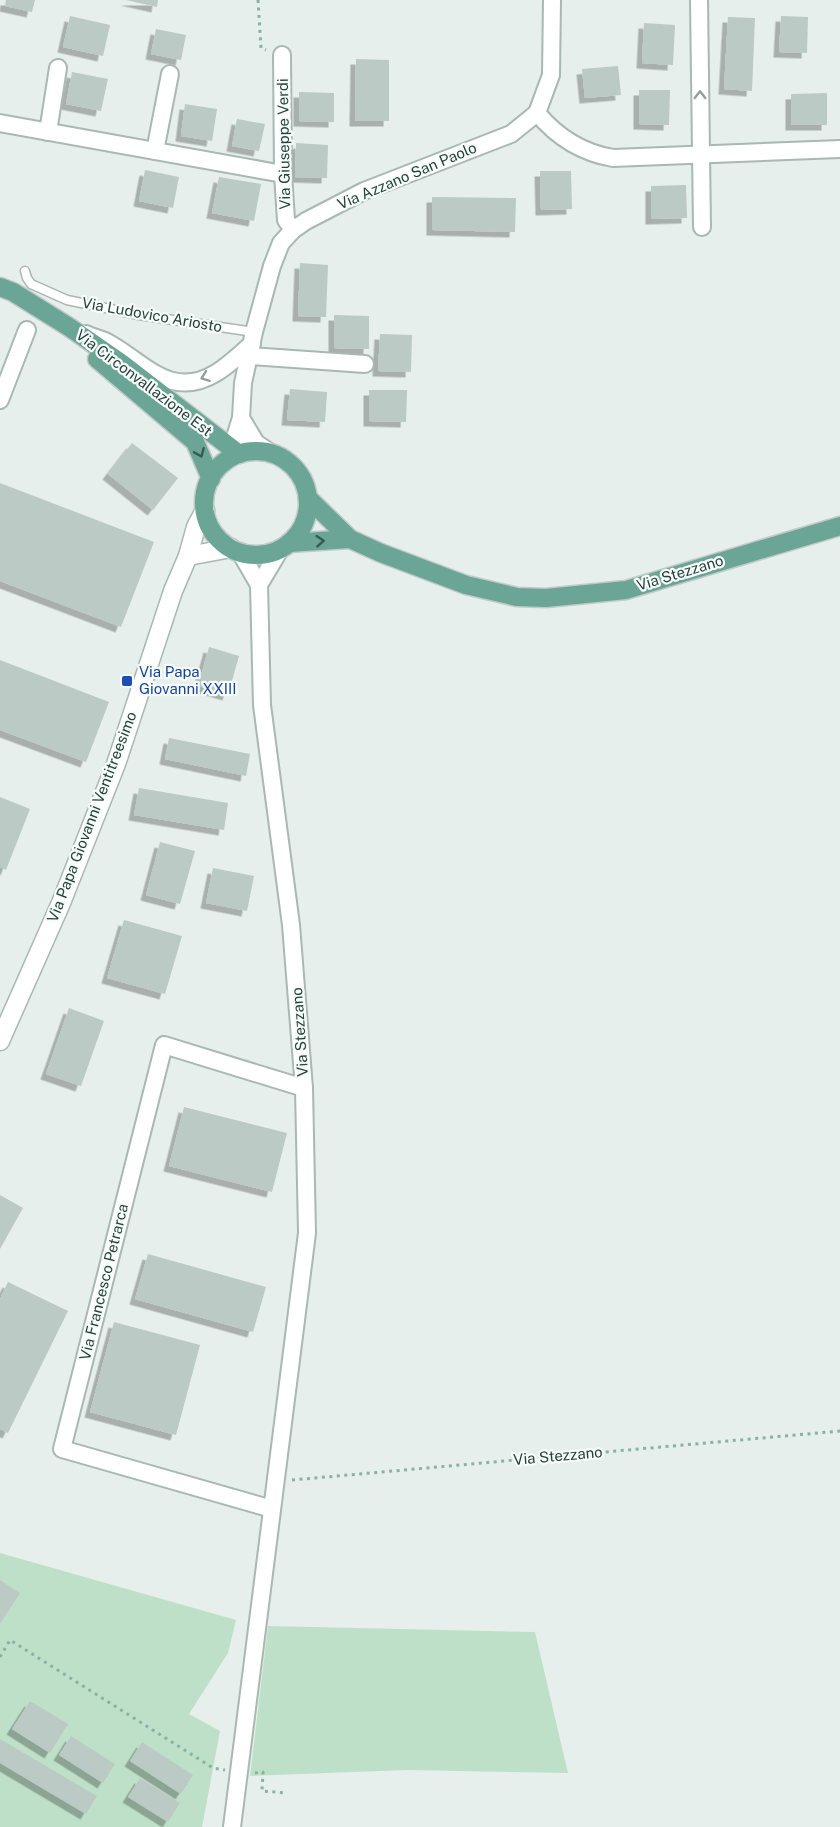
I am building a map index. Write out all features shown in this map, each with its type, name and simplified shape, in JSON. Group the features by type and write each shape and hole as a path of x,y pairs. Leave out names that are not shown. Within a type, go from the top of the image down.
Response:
{"main road":[{"name":"Via Circonvallazione Est","path":"0,287 13,292 48,316 195,442 211,478"},
{"name":"Via Circonvallazione Est","path":"48,316 69,327 121,363 241,454"},
{"path":"285,545 298,534 308,511 306,488 296,470 280,457 255,451 241,454 222,464 206,489 205,510 210,525 219,539 236,550 261,554 285,545 350,538"},
{"path":"308,498 350,538"},
{"name":"Via Stezzano","path":"350,538 381,553 466,585 517,597 546,598 626,590 840,525"}],"street":[{"path":"552,0 551,75 537,113 556,133 592,154 613,158 840,149"},
{"path":"699,0 702,227"},
{"name":"Via Giuseppe Verdi","path":"282,55 286,220 293,230"},
{"path":"48,132 58,68"},
{"path":"155,151 170,74"},
{"name":"Via Azzano San Paolo","path":"241,454 235,437 241,418 243,383 272,266 281,243 293,230 306,221 364,190 511,134 537,113"},
{"path":"0,123 284,174"},
{"path":"69,327 108,343 155,375 178,382 196,381 213,375 252,344 365,364"},
{"path":"0,400 27,330"},
{"path":"241,418 256,443 271,453"},
{"name":"Via Papa Giovanni Ventitreesimo","path":"0,1041 61,903 116,764 173,591 188,556 196,526 205,510"},
{"path":"259,585 285,545"},
{"path":"188,556 236,550"},
{"name":"Via Stezzano","path":"232,1827 307,1233 304,1088 291,925 262,705 259,585 236,550"},
{"name":"Via Francesco Petrarca","path":"272,1509 62,1449 164,1045 304,1088"}],"lane":[{"name":"Via Ludovico Ariosto","path":"25,271 31,284 67,300 139,315 252,344"}],"path":[{"path":"258,0 261,48 282,55"},
{"name":"Via Stezzano","path":"276,1479 298,1480 840,1431"},
{"path":"0,1657 10,1640 213,1768"}],"green space":[{"path":"0,1553 236,1620 228,1653 189,1714 220,1731 202,1827 0,1827"},
{"path":"268,1626 535,1632 568,1773 407,1770 250,1776"}],"building":[{"path":"6,0 35,0 32,12 5,6"},
{"path":"126,0 158,0 157,7"},
{"path":"70,16 110,25 103,56 63,47"},
{"path":"781,16 808,17 807,53 779,52"},
{"path":"728,17 755,18 752,91 724,89"},
{"path":"644,23 675,25 673,65 642,63"},
{"path":"156,29 186,35 181,60 151,54"},
{"path":"356,59 389,60 389,121 355,121"},
{"path":"618,66 621,95 585,98 582,69"},
{"path":"72,72 108,79 101,111 66,104"},
{"path":"639,90 670,90 669,125 639,124"},
{"path":"299,92 334,93 334,122 299,121"},
{"path":"827,93 827,125 791,125 791,94"},
{"path":"185,104 217,109 212,141 181,136"},
{"path":"237,119 265,124 259,151 232,146"},
{"path":"296,143 328,145 327,178 295,177"},
{"path":"145,170 179,177 173,208 139,201"},
{"path":"540,171 571,171 572,209 541,210"},
{"path":"219,177 261,184 254,221 212,213"},
{"path":"686,185 687,218 651,219 651,186"},
{"path":"432,197 516,198 515,232 432,230"},
{"path":"300,263 328,265 326,317 298,316"},
{"path":"334,315 369,316 369,349 334,348"},
{"path":"380,334 412,335 411,372 378,371"},
{"path":"290,389 327,392 325,422 287,420"},
{"path":"369,390 407,390 406,422 369,421"},
{"path":"132,443 178,478 153,510 108,474"},
{"path":"0,483 154,542 121,627 0,581"},
{"path":"209,647 239,656 228,695 198,686"},
{"path":"0,660 109,702 86,762 0,730"},
{"path":"169,738 250,754 246,776 165,759"},
{"path":"139,788 228,803 224,830 134,815"},
{"path":"0,797 30,809 6,870 0,867"},
{"path":"160,842 195,851 180,904 146,895"},
{"path":"213,868 254,876 247,911 206,903"},
{"path":"124,920 182,936 165,994 107,978"},
{"path":"69,1008 104,1021 81,1086 46,1074"},
{"path":"184,1107 287,1133 272,1192 169,1166"},
{"path":"0,1195 23,1208 0,1249"},
{"path":"148,1254 266,1287 253,1332 135,1299"},
{"path":"8,1282 68,1311 8,1433 0,1429 0,1299"},
{"path":"114,1322 200,1345 176,1435 90,1412"},
{"path":"0,1580 20,1593 0,1624"},
{"path":"30,1701 68,1724 50,1753 12,1729"},
{"path":"71,1736 115,1764 103,1783 59,1755"},
{"path":"0,1739 97,1796 86,1814 0,1763"},
{"path":"142,1742 193,1775 181,1794 130,1761"},
{"path":"140,1778 180,1803 168,1822 128,1797"}],"place":[{"name":"Via Papa Giovanni XXIII","path":"127,681"}]}
